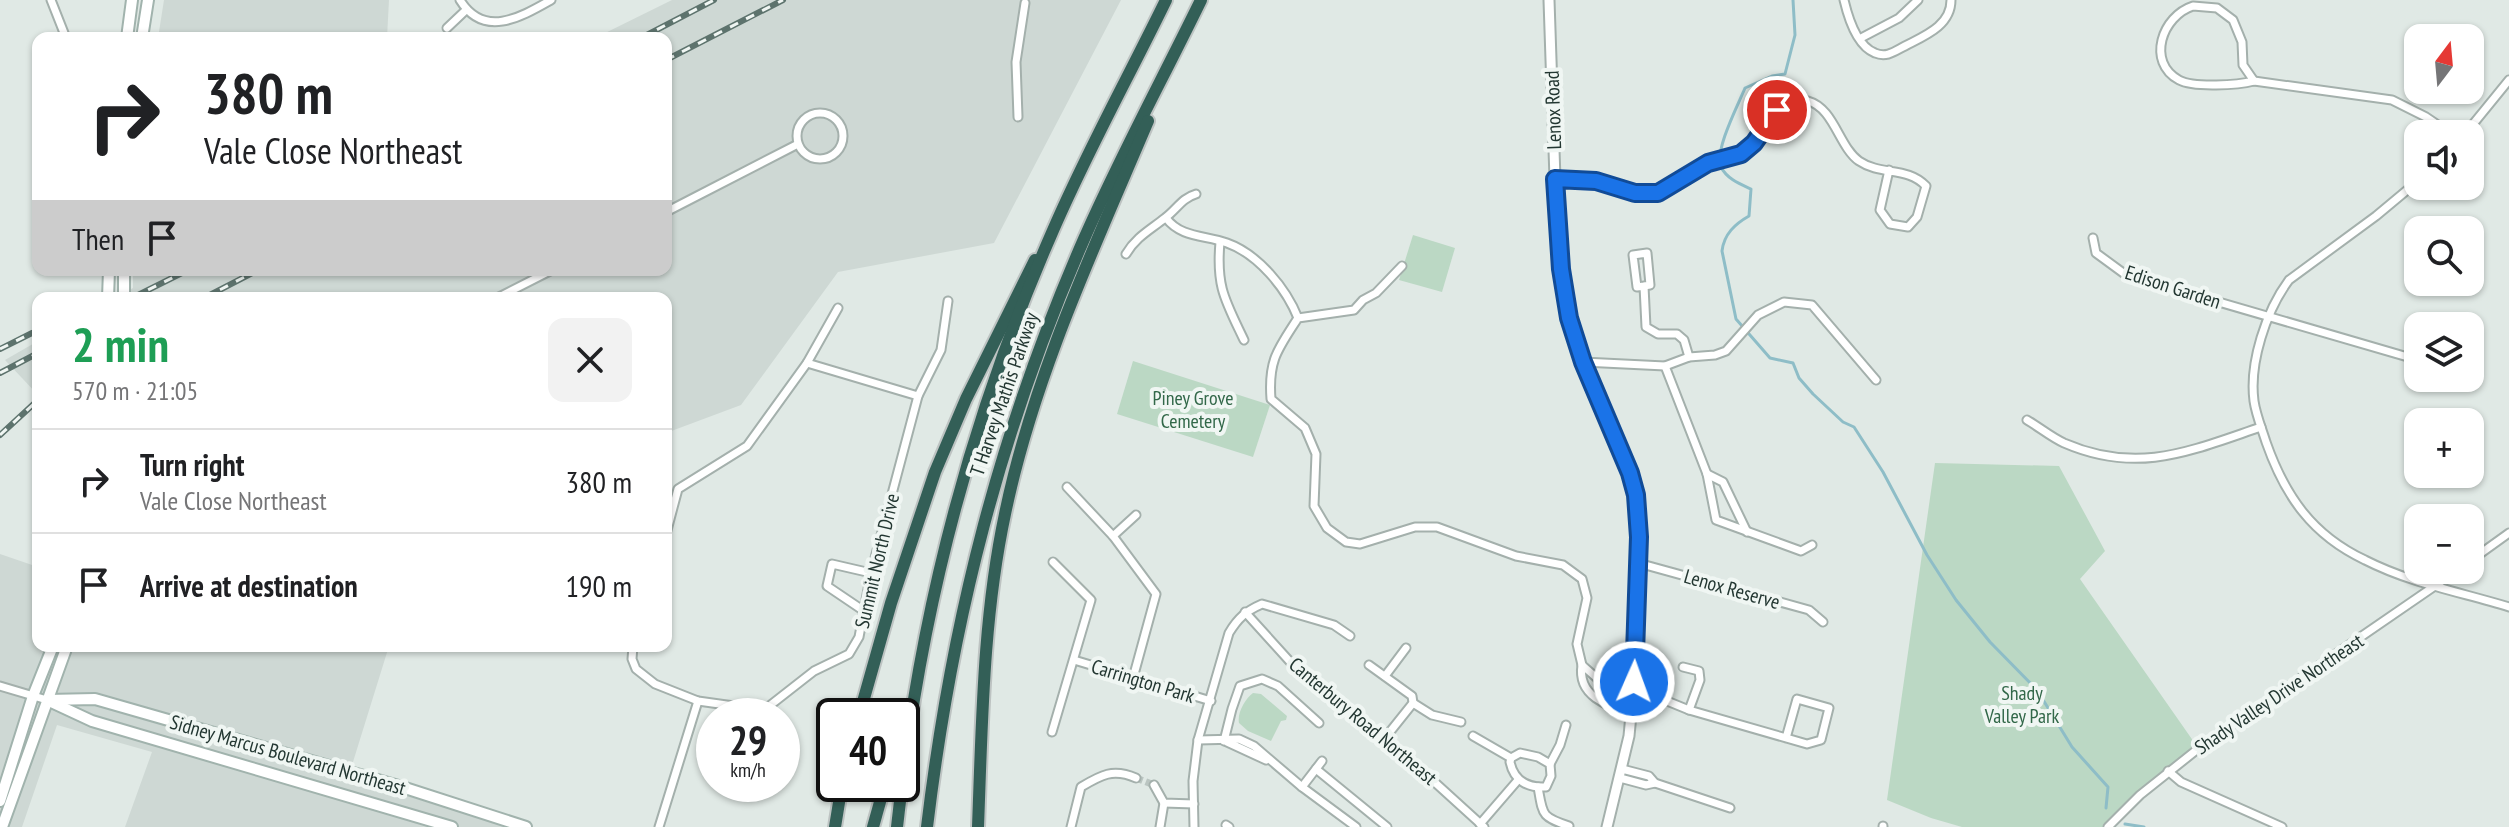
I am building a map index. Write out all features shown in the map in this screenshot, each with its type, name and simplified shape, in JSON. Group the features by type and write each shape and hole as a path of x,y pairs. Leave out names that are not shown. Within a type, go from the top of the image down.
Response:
{"highway":[{"name":"T Harvey Mathis Parkway","path":"915,698 942,560 968,463 1004,356 1051,234 1166,0"},
{"name":"T Harvey Mathis Parkway","path":"927,827 942,712 960,617 1001,461 1028,379 1078,252 1125,150 1201,0"},
{"path":"978,827 989,617 1013,481 1039,394 1070,311 1185,33"},
{"path":"864,698 891,603 935,472 1018,291 1051,234"},
{"path":"910,698 919,668"},
{"path":"835,827 839,802"},
{"path":"873,827 880,802"},
{"name":"T Harvey Mathis Parkway","path":"897,827 900,802"}],"main road":[{"path":"128,32 132,0"},
{"path":"143,32 148,0"},
{"path":"0,801 33,696 51,652"},
{"path":"2,827 65,652"},
{"name":"Sidney Marcus Boulevard Northeast","path":"47,700 95,699 402,787 526,827"},
{"name":"Sidney Marcus Boulevard Northeast","path":"47,700 92,721 452,827"}],"street":[{"path":"51,0 64,32"},
{"path":"460,0 466,10 499,23 513,20 551,0"},
{"name":"Lenox Road","path":"1549,0 1555,179 1564,293 1583,362 1630,473 1639,518 1631,713 1621,774 1607,827"},
{"path":"1844,0 1848,17 1866,47 1889,55 1923,38 1945,20 1951,0"},
{"path":"1861,38 1878,32 1918,0"},
{"path":"1018,117 1016,62 1025,3"},
{"path":"2254,81 2243,65 2239,29 2224,12 2209,6 2193,6 2179,12 2167,24 2162,39 2162,55 2168,69 2180,80 2203,85 2254,81 2392,100 2430,120"},
{"path":"447,28 466,10"},
{"path":"2476,120 2509,80"},
{"path":"1555,179 1596,181 1635,193 1658,193 1711,162 1741,154 1754,143 1777,110 1789,102 1805,100 1826,115 1855,158 1875,169 1889,170 1916,176 1926,186 1917,217 1908,227 1890,224 1880,210 1889,170"},
{"path":"819,112 831,115 840,124 842,143 825,159 805,154 798,144 798,128 810,114 819,112"},
{"path":"672,209 798,144"},
{"path":"2404,193 2295,273 2283,288 2270,316 2253,381 2254,403 2281,481 2295,503 2329,537 2368,562 2435,587 2509,607"},
{"path":"1126,254 1141,235 1166,218 1180,202 1196,194"},
{"path":"1166,218 1184,233 1247,253 1291,299 1298,318"},
{"name":"Edison Garden","path":"2093,238 2096,253 2126,275 2404,356"},
{"path":"1220,242 1217,271 1221,289 1244,340"},
{"path":"1647,253 1650,285 1644,286 1637,287 1633,255 1647,253"},
{"path":"1402,266 1354,310 1298,318 1276,353 1269,374 1271,399 1305,428 1316,454 1314,506 1327,528 1346,542 1360,544 1415,527 1437,527 1516,556 1563,565 1582,579 1587,598 1577,644 1582,665 1580,676 1589,693 1605,705 1631,713"},
{"path":"509,292 540,276"},
{"path":"1644,286 1646,327 1658,334 1677,334 1684,340 1689,357"},
{"name":"Summit North Drive","path":"780,698 814,671 849,654 859,637 871,573 918,396 941,350 948,301"},
{"path":"1583,362 1665,366 1689,357 1715,355 1726,351 1753,321 1784,302 1812,305 1876,380"},
{"path":"672,512 678,489 747,446 807,363 838,308"},
{"path":"807,363 918,396"},
{"path":"1665,366 1707,474 1716,520 1801,551 1812,545"},
{"path":"2027,420 2062,442 2089,451 2144,459 2179,454 2261,427"},
{"path":"1707,474 1723,482 1747,532"},
{"path":"1067,487 1113,536 1156,594 1133,678"},
{"path":"1113,536 1136,515"},
{"path":"2484,551 2509,533"},
{"path":"1052,732 1091,600 1053,562"},
{"name":"Lenox Reserve","path":"1638,563 1809,610 1823,622"},
{"path":"864,611 827,586 832,564 871,573"},
{"name":"Shady Valley Drive Northeast","path":"2108,827 2168,771 2439,584"},
{"path":"1194,827 1198,740 1229,633 1245,612 1262,604 1334,625 1350,636"},
{"name":"Canterbury Road Northeast","path":"1245,612 1293,665 1385,738 1482,825"},
{"path":"1385,676 1406,648"},
{"name":"Summit North Drive","path":"633,652 636,669 655,684 696,700"},
{"name":"Carrington Park","path":"1074,660 1211,701"},
{"path":"1369,665 1412,696 1413,703 1385,738"},
{"path":"1582,665 1599,680 1632,700 1667,701"},
{"path":"1683,667 1699,671 1700,680 1689,710"},
{"path":"1224,741 1240,686 1262,679 1278,686 1319,723"},
{"path":"1589,693 1599,680"},
{"path":"1634,682 1689,710 1786,738 1807,744 1821,740 1829,708 1797,699 1786,738"},
{"name":"Sidney Marcus Boulevard Northeast","path":"0,686 47,700"},
{"path":"1413,703 1432,715 1461,722"},
{"path":"659,827 696,707"},
{"path":"1511,758 1511,768 1518,780 1546,787 1551,776 1550,764 1566,725"},
{"path":"1473,736 1511,758"},
{"path":"1198,740 1239,739 1356,827"},
{"path":"1511,758 1520,753 1538,757 1550,764"},
{"path":"1302,787 1322,761"},
{"path":"1316,769 1387,827"},
{"path":"2168,771 2181,782 2282,827"},
{"path":"1071,827 1081,787 1103,774 1113,772 1136,778"},
{"path":"1621,774 1646,785 1655,783 1730,808"},
{"path":"1482,825 1518,780"},
{"path":"1154,785 1164,803 1160,827"},
{"path":"1538,787 1542,813 1546,819 1569,826"},
{"path":"1164,803 1194,804"}],"shaded area":[{"path":"164,0 389,0 387,32 159,32"},
{"path":"672,0 1121,0 994,243 838,272 741,405 672,431 672,292 126,292 133,288 133,276 672,276 672,32 607,32"},
{"path":"32,344 32,389 5,360"},
{"path":"0,554 32,565 32,652 387,652 348,778 511,827 125,827 152,752 57,725 22,827 0,827"}],"green space":[{"path":"1413,235 1455,248 1442,292 1399,280"},
{"name":"Piney Grove Cemetery","path":"1133,361 1270,405 1253,457 1117,414"},
{"name":"Shady Valley Park","path":"1935,463 2059,466 2105,551 2080,579 2196,745 2115,827 1962,827 1887,800"},
{"path":"1253,693 1261,694 1287,716 1271,741 1248,731 1239,723 1242,706"}],"waterway":[{"path":"1793,0 1795,35 1785,74 1772,76 1745,88 1721,150 1721,167 1727,175 1751,189 1749,216 1731,230 1722,251 1736,319 1770,358 1793,363 1799,378 1813,394 1843,422 1854,427 1956,600 1990,642 2037,690 2072,747 2108,787 2106,808"},
{"path":"2125,824 2144,827"}],"tunnel":[{"path":"1136,778 1154,785"}],"railway":[{"path":"653,32 714,0"},
{"path":"672,57 783,0"},
{"path":"144,292 176,276"},
{"path":"216,292 246,276"},
{"path":"0,349 32,333"},
{"path":"0,373 32,356"},
{"path":"0,435 32,406"}],"route":[{"path":"1634,682 1639,537 1636,495 1630,473 1583,362 1569,318 1561,269 1555,179 1596,181 1635,193 1658,193 1708,163 1741,154 1754,143 1777,110"}]}
